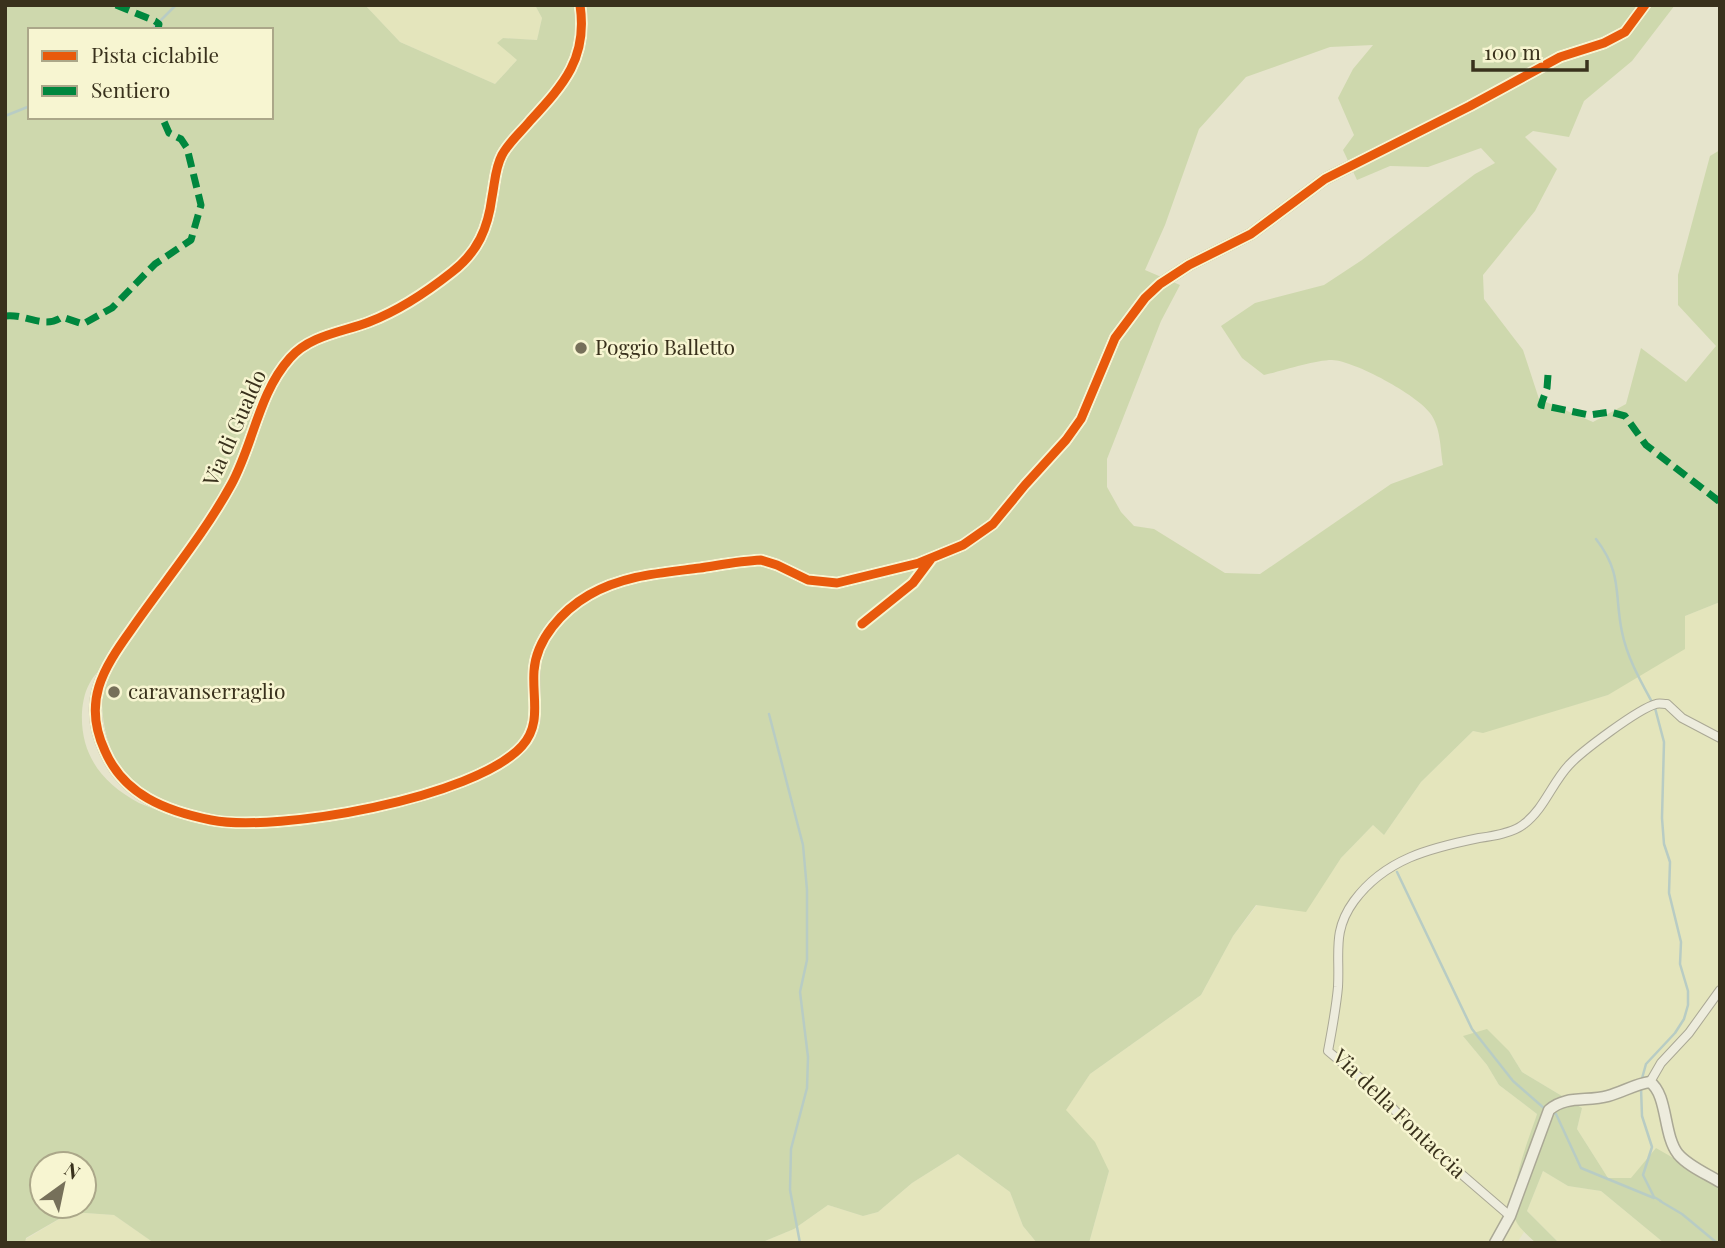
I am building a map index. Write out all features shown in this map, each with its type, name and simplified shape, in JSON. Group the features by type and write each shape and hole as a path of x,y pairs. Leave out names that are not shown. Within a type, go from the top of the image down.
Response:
{"street":[{"name":"Via di Gualdo","path":"580,5 583,21 579,55 559,88 504,151 496,169 487,228 474,251 454,271 412,300 372,321 325,335 294,353 275,377 263,402 239,470 212,516 106,665 98,687 96,722 100,741 121,779 140,795 181,812 214,821 270,822 359,811 425,795 474,775 510,757 523,746 536,719 534,672 543,641 552,628 589,595 622,580 648,573 761,560 808,580 837,583 919,563 963,545 993,524 1066,440 1081,419 1115,338 1160,284 1189,265 1251,234 1325,179 1560,57 1604,43 1625,32 1645,5"},
{"name":"Via della Fontaccia","path":"1510,1216 1416,1135 1385,1100 1328,1051 1338,986 1337,942 1343,918 1372,880 1391,865 1431,848 1493,836 1522,826 1535,814 1569,764 1613,731 1655,705 1667,704 1682,718 1720,738"},
{"path":"1495,1243 1510,1216 1548,1112 1558,1103 1606,1096 1645,1082 1689,1033 1720,990"},
{"path":"1645,1082 1658,1091 1668,1132 1679,1156 1720,1182"}],"green space":[{"path":"5,5 365,5 400,42 495,84 517,60 497,43 503,38 537,40 542,18 535,5 1675,5 1632,61 1584,101 1569,137 1533,131 1525,137 1557,169 1535,211 1483,275 1484,299 1523,350 1539,399 1593,422 1626,404 1641,348 1686,382 1716,346 1678,305 1678,275 1710,156 1720,150 1720,602 1685,616 1685,649 1608,695 1483,733 1473,731 1421,782 1384,835 1373,825 1341,858 1306,912 1256,905 1233,936 1201,995 1090,1074 1066,1110 1095,1142 1109,1171 1089,1243 1037,1243 1023,1226 1010,1192 958,1154 912,1183 878,1212 863,1216 828,1205 794,1229 760,1243 154,1243 114,1215 98,1214 98,1150 28,1150 28,1220 57,1220 26,1238 25,1243 5,1243","holes":["1373,45 1353,69 1338,98 1354,135 1343,150 1357,180 1390,166 1428,167 1481,148 1495,163 1475,174 1362,260 1324,285 1255,303 1221,326 1242,358 1264,375 1332,360 1370,372 1412,397 1434,419 1440,438 1443,465 1391,484 1260,574 1225,573 1154,529 1134,526 1121,512 1107,487 1107,459 1161,321 1180,285 1145,270 1165,225 1199,129 1246,77 1330,47","105,665 102,704 104,723 114,755 133,780 160,799 178,806 181,812 154,809 126,795 104,777 89,754 82,727 84,698 88,686"]},
{"path":"365,5 535,5 542,18 537,40 503,38 498,43 517,60 495,84 400,42"},
{"path":"1720,602 1720,1185 1608,1178 1577,1129 1582,1108 1522,1072 1509,1051 1464,1037 1499,1085 1537,1114 1516,1180 1515,1219 1524,1232 1517,1243 1089,1243 1109,1171 1065,1111 1090,1074 1201,995 1233,936 1257,905 1306,911 1341,858 1373,825 1384,835 1421,782 1473,731 1483,732 1608,695 1685,616"},
{"path":"1487,1029 1509,1051 1522,1072 1582,1108 1577,1129 1608,1178 1631,1178 1656,1148 1720,1185 1720,1243 1664,1243 1601,1191 1568,1186 1543,1171 1527,1211 1559,1243 1536,1243 1518,1225 1515,1218 1514,1193 1537,1114 1499,1085 1487,1065 1463,1036"},
{"path":"958,1154 1010,1192 1023,1226 1037,1243 760,1243 794,1229 828,1205 863,1216 878,1212 912,1183"},
{"path":"1543,1171 1568,1186 1601,1191 1664,1243 1559,1243 1527,1211"},
{"path":"98,1214 114,1215 154,1243 25,1243 26,1239 58,1220 98,1220"}],"waterway":[{"path":"153,28 176,5"},
{"path":"5,116 28,107"},
{"path":"1596,539 1605,551 1614,574 1627,650 1652,702"},
{"path":"1641,1082 1646,1064 1675,1033 1684,1019 1688,1005 1688,991 1680,964 1681,942 1669,893 1670,862 1664,844 1662,818 1664,742 1655,708"},
{"path":"769,714 803,845 807,890 807,960 800,992 808,1057 807,1088 791,1149 790,1190 800,1243"},
{"path":"1397,872 1472,1029 1513,1081 1545,1109"},
{"path":"1641,1088 1642,1116 1652,1147 1643,1175 1654,1197 1661,1201"},
{"path":"1551,1112 1556,1114 1581,1168 1654,1198"},
{"path":"1660,1201 1682,1214 1717,1243"}],"marked path":[{"path":"116,5 155,21 159,24 158,28"},
{"path":"5,316 41,322 55,321 62,317 83,324 112,308 155,264 191,240 201,205 187,148 181,139 169,133 163,119"},
{"path":"1548,375 1541,405 1589,415 1610,412 1625,416 1646,445 1720,502"}],"cycle path":[{"path":"580,5 580,40 571,69 553,95 502,155 488,219 475,248 452,272 412,300 369,322 317,339 290,358 279,372 263,403 239,469 220,504 112,658 104,673 96,701 98,733 113,766 123,779 148,799 178,812 211,820 241,823 326,816 420,796 498,765 522,746 534,720 534,671 545,637 561,617 579,601 602,588 643,576 761,560 808,580 837,583 919,563 963,545 993,524 1066,440 1081,419 1115,338 1145,298 1160,284 1189,265 1251,234 1325,179 1560,57 1604,43 1625,32 1645,5"},
{"path":"862,624 913,583 931,559"}],"place":[{"name":"Poggio Balletto","path":"581,348"},
{"name":"caravanserraglio","path":"114,692"}]}
